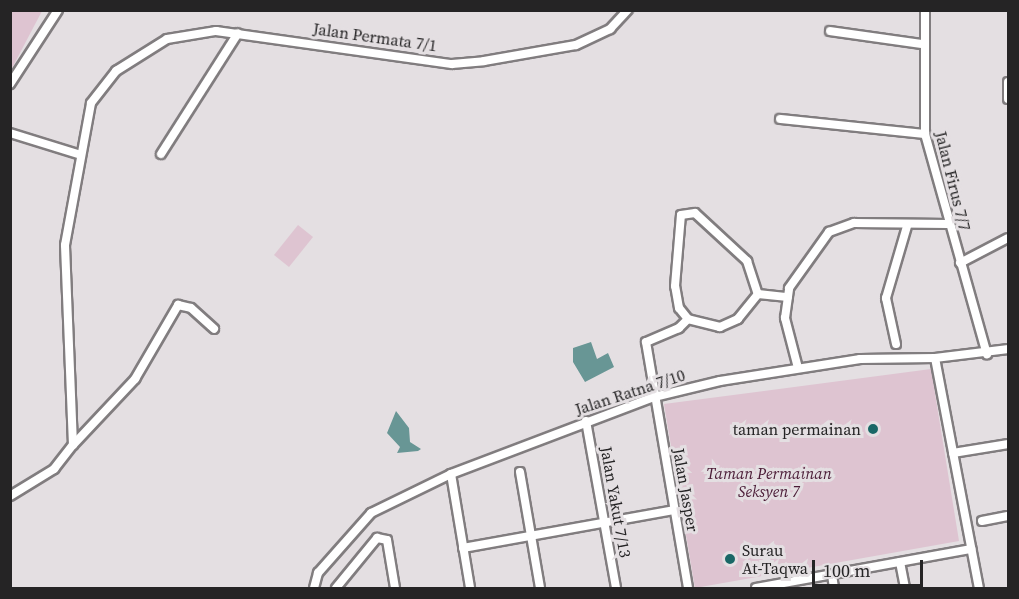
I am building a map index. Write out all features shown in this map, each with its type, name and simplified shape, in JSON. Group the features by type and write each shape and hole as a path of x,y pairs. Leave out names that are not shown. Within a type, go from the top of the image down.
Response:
{"street":[{"path":"10,84 58,10"},
{"name":"Jalan Permata 7/1","path":"73,445 64,245 78,154 91,103 116,71 166,39 238,33 452,64 576,45 610,29 628,10"},
{"name":"Jalan Firus 7/7","path":"926,10 921,44 925,134 948,224 987,354"},
{"path":"830,31 921,44"},
{"path":"161,154 238,33"},
{"path":"1008,82 1008,99"},
{"path":"780,119 925,134"},
{"path":"10,134 78,154"},
{"path":"688,210 747,261 758,294 738,319 720,327 688,319 679,308 675,286 679,223 688,210"},
{"path":"798,368 785,318 788,297 799,269 838,225 948,224"},
{"path":"896,344 886,298 907,226"},
{"path":"960,263 1008,238"},
{"path":"758,294 788,297"},
{"path":"10,496 54,469 73,445 135,379 178,305 191,308 214,329"},
{"name":"Jalan Jasper","path":"688,319 679,328 646,342 688,588"},
{"name":"Jalan Ratna 7/10","path":"314,588 318,573 371,513 451,474 654,397 798,368 860,359 935,358 987,354 1008,349"},
{"path":"935,358 979,588"},
{"name":"Jalan Yakut 7/13","path":"586,421 616,588"},
{"path":"953,453 1008,444"},
{"path":"520,472 540,588"},
{"path":"451,474 470,588"},
{"path":"463,548 674,510"},
{"path":"982,521 1008,516"},
{"path":"336,588 377,538 387,540 395,588"},
{"path":"759,588 971,549"},
{"path":"900,562 905,588"},
{"path":"832,574 834,588"}],"green space":[{"path":"10,11 42,11 11,70"},
{"path":"298,225 313,237 289,267 274,255"},
{"name":"Taman Permainan Seksyen 7","path":"931,369 959,541 695,588 664,404"}],"water":[{"path":"591,342 597,359 608,353 614,367 585,382 573,362 573,348"},
{"path":"396,411 409,428 410,442 421,449 418,451 397,453 400,447 387,433"}],"place":[{"name":"taman permainan","path":"873,429"},
{"name":"Surau At-Taqwa","path":"730,559"}]}
